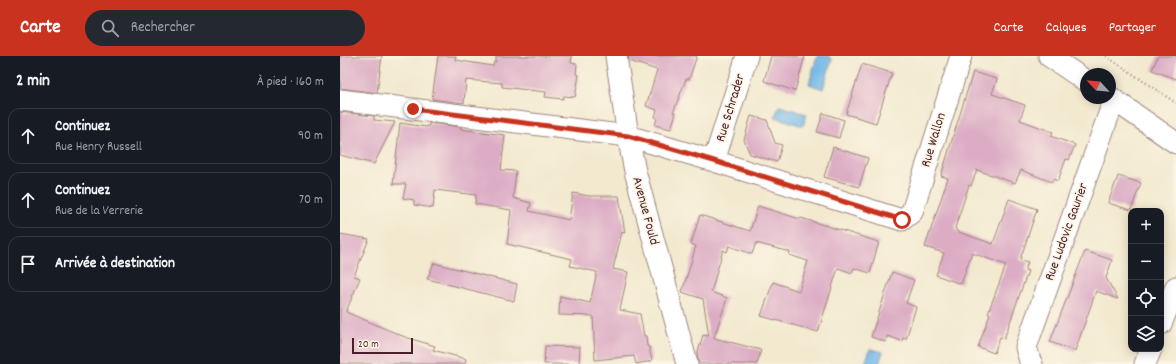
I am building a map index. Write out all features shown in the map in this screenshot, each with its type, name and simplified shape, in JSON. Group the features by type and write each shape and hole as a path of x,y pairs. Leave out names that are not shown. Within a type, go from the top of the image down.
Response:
{"street":[{"name":"Avenue Fould","path":"616,56 628,136 635,171 687,364"},
{"name":"Rue Schrader","path":"714,161 747,56"},
{"name":"Rue Wallon","path":"714,161 902,220 912,212 961,56"},
{"path":"1049,56 1080,77"},
{"path":"340,100 628,136 714,161"},
{"path":"1116,101 1176,143"},
{"name":"Rue Ludovic Gaurier","path":"1032,364 1026,347 1110,104"},
{"path":"1164,317 1176,287"},
{"path":"1145,364 1150,352"}],"path":[{"path":"1106,56 1176,103"}],"water":[{"path":"817,56 830,56 829,58 832,59 823,89 809,84"},
{"path":"779,106 807,114 803,126 775,117"},
{"path":"870,349 883,352 879,364 865,364"}],"building":[{"path":"340,56 382,56 377,93 340,88"},
{"path":"438,56 456,56 455,60 493,66 494,62 496,62 496,56 572,56 571,63 577,64 576,74 579,75 575,97 564,96 563,99 545,97 546,92 502,87 502,83 466,80 464,103 432,99"},
{"path":"628,56 697,56 689,79 686,79 673,113 676,113 671,129 655,125 657,110 646,106 657,70 629,61"},
{"path":"771,56 805,56 795,91 764,81"},
{"path":"1158,56 1176,56 1176,79 1152,70"},
{"path":"862,64 892,73 876,123 846,114"},
{"path":"973,72 997,79 992,94 1025,105 1020,120 1053,132 1051,136 1075,145 1069,160 1066,159 1058,181 1053,179 1052,182 1021,170 1015,183 977,170 971,186 969,185 955,228 956,231 993,244 1009,199 1037,209 1020,260 1028,262 1025,270 1028,271 1004,339 1000,337 994,353 978,347 990,314 988,313 1006,265 972,253 961,284 936,275 944,253 925,247 948,178 941,176"},
{"path":"340,112 374,116 374,120 395,122 374,164 340,155"},
{"path":"823,113 844,120 839,138 817,132"},
{"path":"751,116 767,120 775,143 782,145 777,162 750,154 744,140"},
{"path":"400,123 426,127 429,126 429,123 505,135 501,170 516,171 513,198 531,203 529,211 569,220 573,193 589,196 619,196 625,233 622,232 613,269 628,272 620,310 640,314 644,336 646,336 647,346 649,347 652,361 636,364 634,356 595,360 593,316 559,315 560,296 590,303 597,272 570,266 572,259 507,244 511,210 475,204 476,195 435,190 433,208 414,205 414,200 403,198 406,184 393,184"},
{"path":"833,147 868,158 859,187 824,177"},
{"path":"1118,176 1141,183 1132,208 1128,209 1108,203"},
{"path":"758,206 879,242 870,273 854,268 852,273 838,268 818,332 761,316 773,282 799,291 808,261 789,255 790,252 756,243 752,254 729,246 727,252 723,250 711,292 727,298 714,338 761,350 757,364 699,364 697,355 703,335 709,336 703,299 682,292 696,246 691,244 700,215 750,231"},
{"path":"340,234 369,239 354,276 360,278 346,312 405,337 435,346 433,350 466,359 465,364 340,364"},
{"path":"1085,251 1112,260 1106,278 1118,299 1096,291 1075,351 1050,342"},
{"path":"434,263 517,284 514,301 427,279"},
{"path":"892,272 914,280 906,303 916,307 906,339 903,338 902,341 887,336 886,342 871,337"},
{"path":"545,346 580,347 579,364 544,364"}],"route":[{"path":"413,109 628,136 714,161 902,220"}]}
